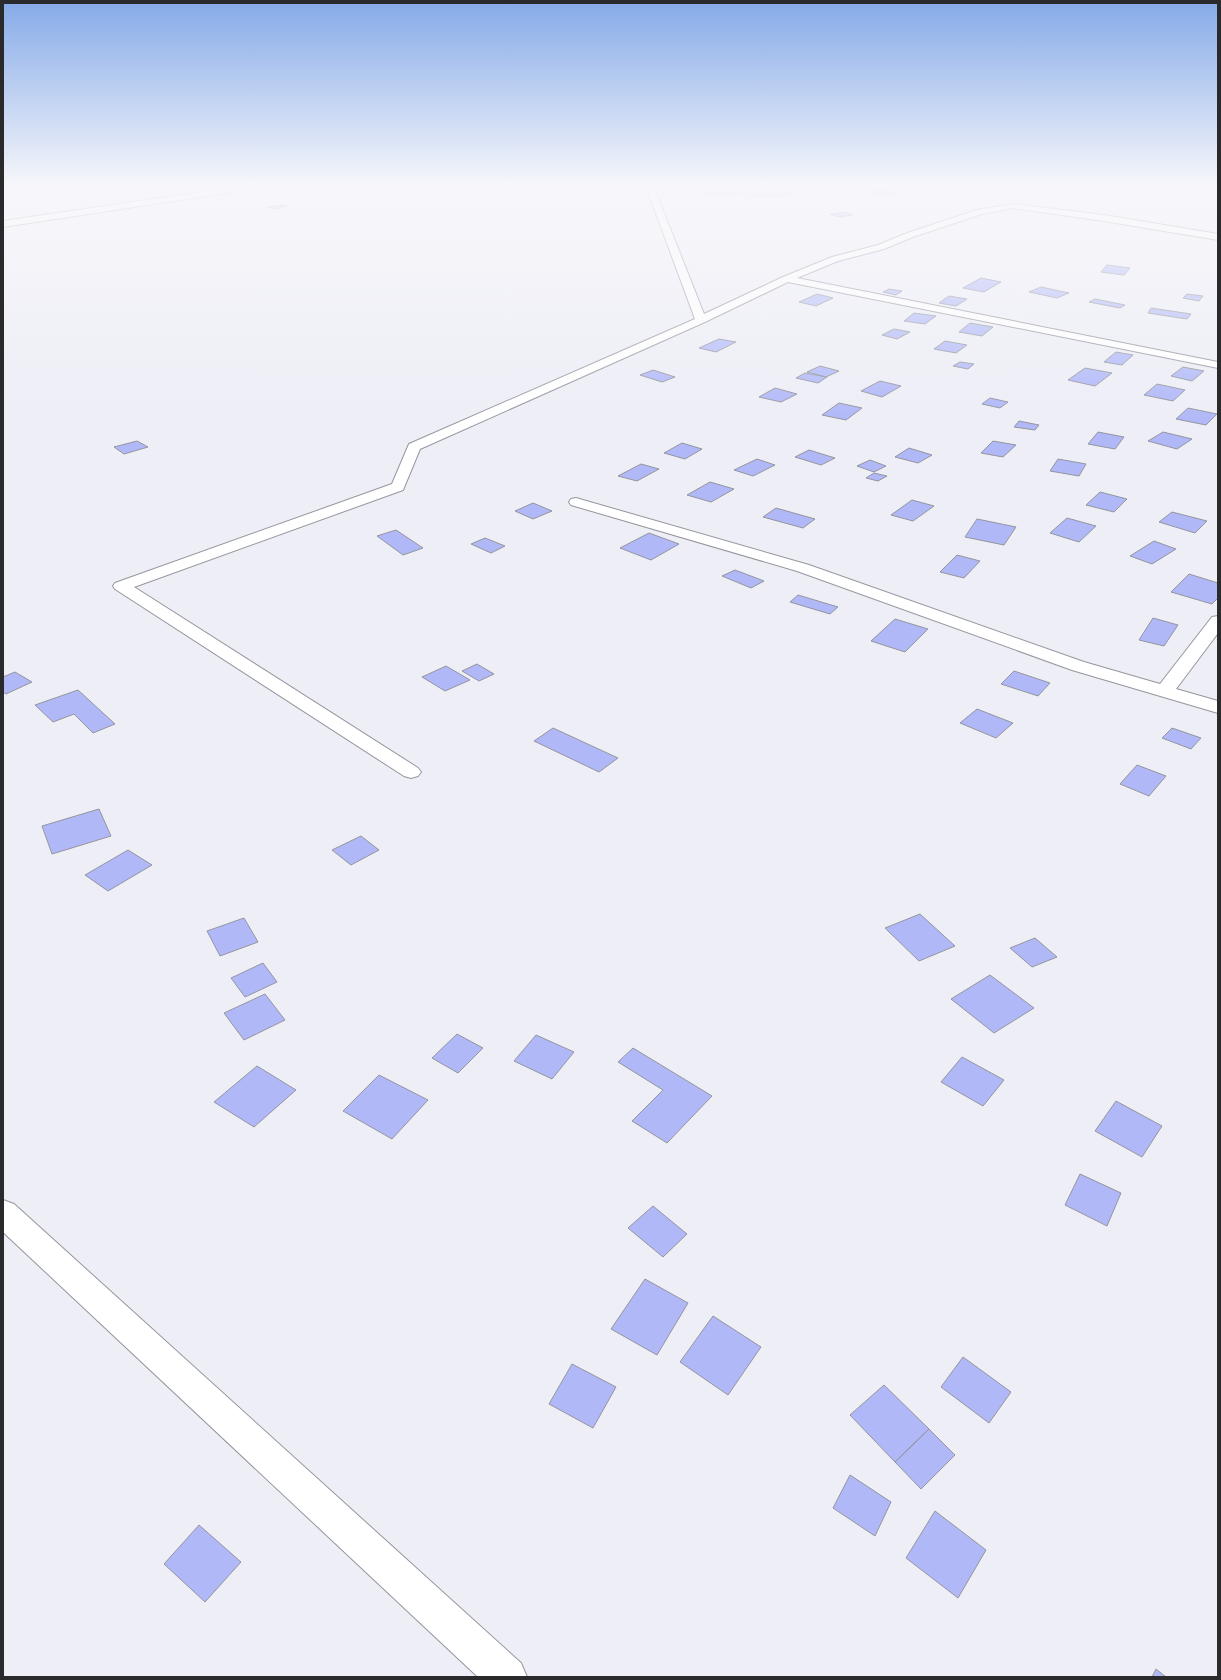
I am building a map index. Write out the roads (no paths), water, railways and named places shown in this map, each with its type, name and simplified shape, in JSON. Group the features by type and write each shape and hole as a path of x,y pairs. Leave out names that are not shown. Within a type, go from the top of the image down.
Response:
{"street":[{"path":"680,264 701,320"},
{"path":"411,772 122,586 398,487 414,447 701,320 786,279 822,264"},
{"path":"786,279 1218,365"},
{"path":"576,502 802,568 1078,666 1218,707"},
{"path":"1166,692 1218,621"},
{"path":"3,1213 507,1677"}]}
